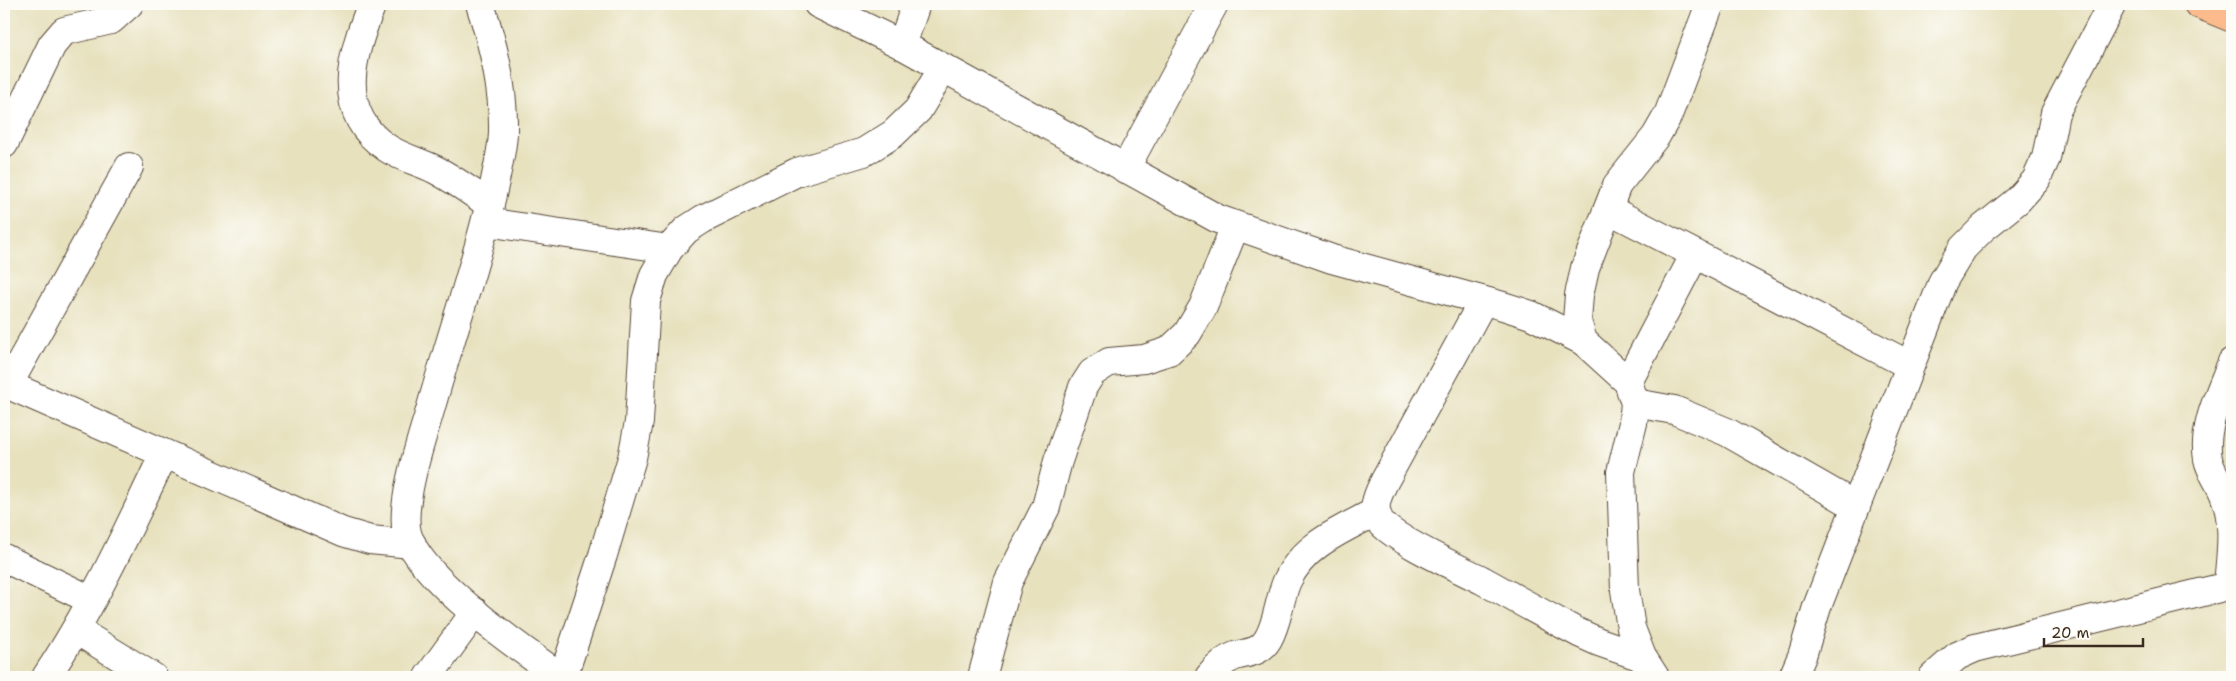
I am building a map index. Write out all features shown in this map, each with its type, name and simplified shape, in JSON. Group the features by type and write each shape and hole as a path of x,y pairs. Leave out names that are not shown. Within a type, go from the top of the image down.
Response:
{"main road":[{"path":"2198,4 2232,18"}],"street":[{"path":"4,144 52,45 64,31 111,20 129,4"},
{"path":"372,4 360,32 353,60 351,86 356,110 363,125 374,138 388,149 448,177 488,214 669,249"},
{"path":"480,4 497,65 503,132 488,214 416,462 405,514 407,534 432,573 536,669 562,677 603,555 632,458 639,422 646,301 654,274 669,249 686,230 703,219 797,172 864,152 893,134 918,110 943,68"},
{"path":"818,4 902,45 1218,219 1332,259 1531,315 1583,341 1632,393 1728,432 1856,506"},
{"path":"902,45 916,4"},
{"path":"1125,169 1214,4"},
{"path":"1583,341 1577,322 1579,295 1585,268 1617,185 1656,136 1668,115 1710,4"},
{"path":"1793,677 1909,365 1943,281 1963,248 1983,228 2018,200 2036,180 2046,158 2055,113 2112,4"},
{"path":"129,167 6,384 343,532 370,540 412,544"},
{"path":"1608,209 1909,365"},
{"path":"982,677 1008,582 1046,507 1058,461 1083,387 1092,373 1109,362 1144,358 1169,350 1187,334 1203,307 1235,226"},
{"path":"1649,667 1631,628 1625,590 1621,472 1633,423 1632,393 1695,254"},
{"path":"1484,301 1384,482 1376,498 1376,512 1381,523 1394,534 1579,633 1649,667"},
{"path":"1933,677 1958,656 1975,648 2230,585 2231,519 2225,497 2214,477 2208,458 2208,436 2215,408 2232,362"},
{"path":"46,677 76,630 164,454"},
{"path":"1209,677 1217,666 1234,657 1256,652 1268,640 1287,581 1298,563 1315,545 1376,512"},
{"path":"4,558 91,600"},
{"path":"428,677 475,612"},
{"path":"76,630 153,677"}]}
